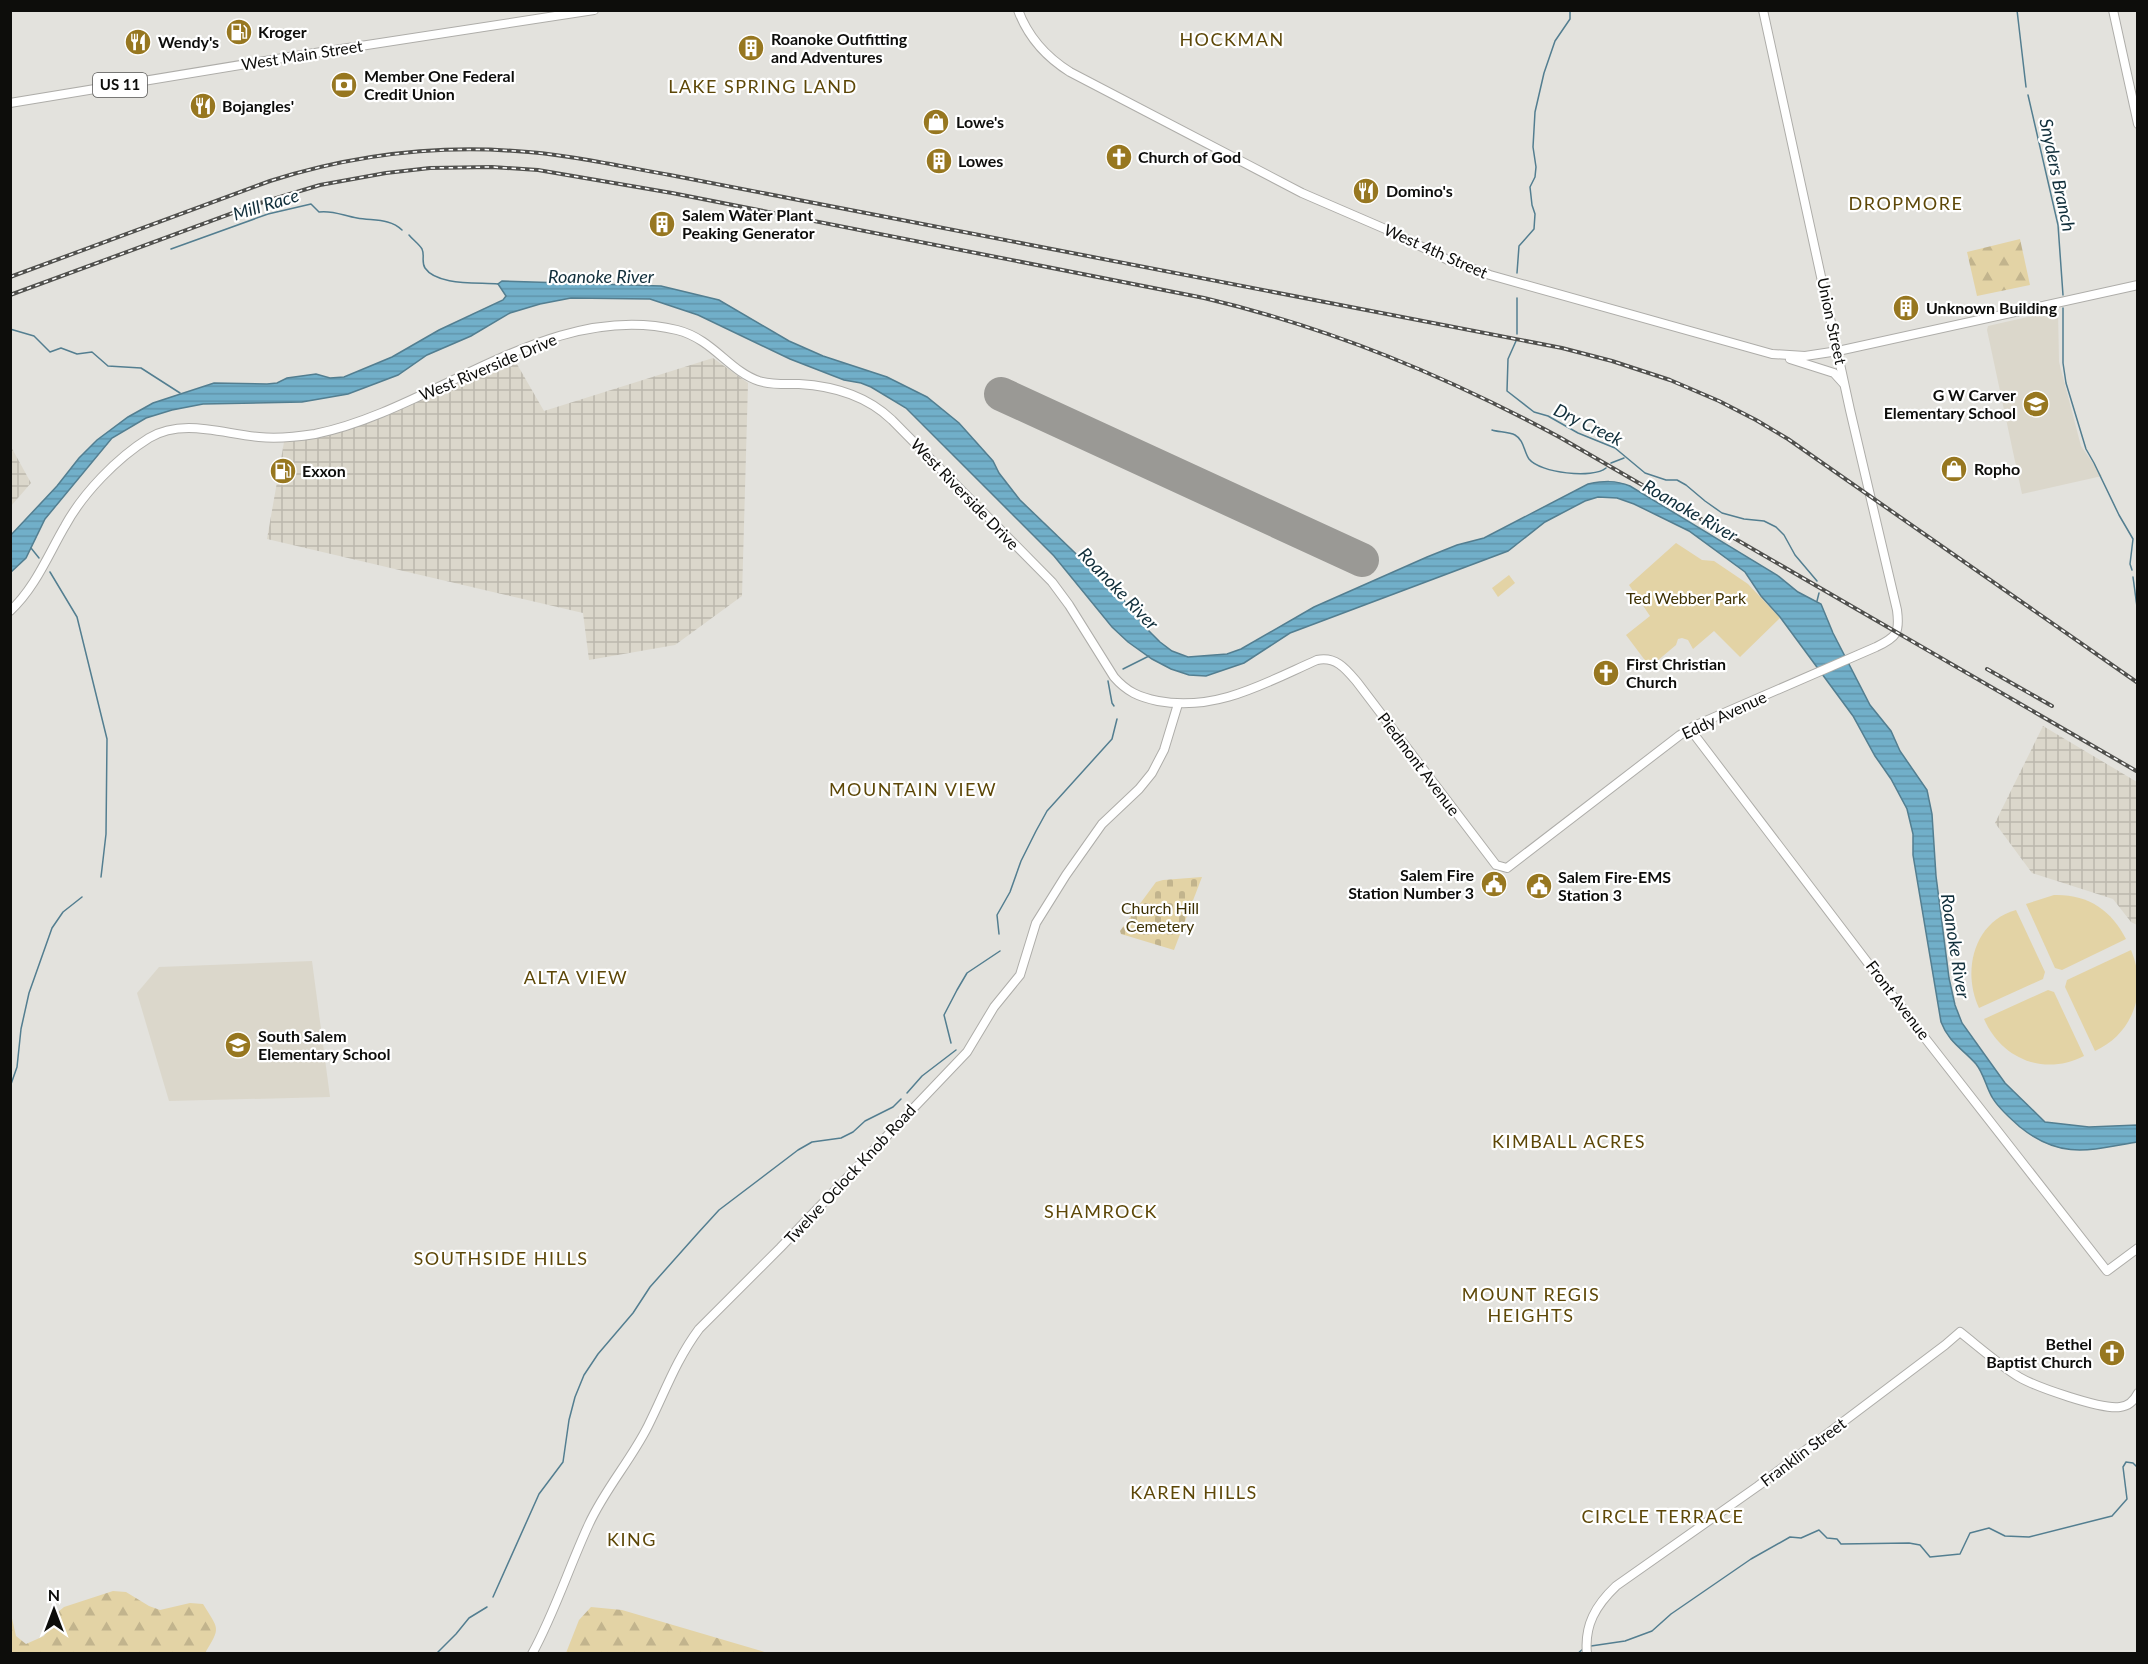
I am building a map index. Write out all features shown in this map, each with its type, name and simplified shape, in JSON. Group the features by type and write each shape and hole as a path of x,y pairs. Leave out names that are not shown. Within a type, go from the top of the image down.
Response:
{"main road":[{"name":"West Main Street","path":"10,103 594,10"}],"street":[{"name":"West 4th Street","path":"1018,10 1028,32 1040,48 1070,72 1295,190 1390,231 1448,260 1490,275 1747,348 1783,356 1805,356 1838,351 2138,285"},
{"name":"Union Street","path":"1763,10 1845,386 1897,610 1898,631"},
{"path":"2113,10 2138,124"},
{"name":"West Riverside Drive","path":"10,611 31,587 82,499 129,454 160,433 176,428 273,438 317,433 373,416 558,337 617,326 658,327 681,331 698,338 754,379 767,383 811,385 838,390 858,397 878,408 1052,582 1105,664 1123,687 1138,696 1178,704 1202,703 1236,695 1317,660 1330,659"},
{"path":"1783,356 1834,373 1845,386"},
{"name":"Eddy Avenue","path":"1507,868 1648,758 1690,729 1848,661 1890,640 1898,631"},
{"name":"Piedmont Avenue","path":"1330,659 1341,665 1357,682 1496,865 1507,868"},
{"name":"Twelve Oclock Knob Road","path":"532,1653 550,1619 589,1523 647,1428 672,1371 688,1344 699,1329 780,1248 967,1052 994,1007 1020,975 1036,923 1066,875 1102,824 1139,789 1152,773 1164,750 1178,704"},
{"name":"Front Avenue","path":"1690,729 1925,1038 2108,1271 2138,1248"},
{"name":"Franklin Street","path":"1587,1652 1591,1620 1598,1605 1626,1577 1758,1486 1960,1332 2010,1371 2029,1382 2098,1405 2116,1407 2128,1404 2138,1393"}],"shaded area":[{"name":"G W Carver Elementary School","path":"2058,310 2059,362 2081,446 2102,476 2022,494 1987,330 1988,326"},
{"path":"713,358 748,383 742,596 675,645 589,660 583,613 267,539 284,442 324,437 364,424 514,359 544,411"},
{"path":"10,445 31,483 11,506 10,506"},
{"path":"2043,726 2137,782 2137,925 2131,922 2113,899 2032,873 1995,823"},
{"name":"South Salem Elementary School","path":"312,961 330,1097 169,1101 137,993 159,967"}],"green space":[{"path":"2020,239 2030,285 1977,296 1967,252"},
{"name":"Ted Webber Park","path":"1676,543 1702,560 1714,561 1748,584 1780,618 1740,657 1714,631 1693,649 1688,640 1678,639 1676,645 1650,667 1626,635 1650,616 1629,585"},
{"path":"1509,575 1515,583 1498,597 1492,588"},
{"name":"Church Hill Cemetery","path":"1202,877 1174,950 1121,934 1120,931 1156,882"},
{"path":"2054,895 2077,897 2097,906 2106,912 2126,939 2062,970 2055,968 2026,904"},
{"path":"2016,910 2045,972 2043,979 1979,1008 1972,979 1975,950 1990,925 2001,916"},
{"path":"2131,950 2138,980 2134,1009 2128,1022 2119,1033 2095,1051 2065,987 2067,980"},
{"path":"2048,990 2054,992 2084,1056 2069,1062 2054,1064 2040,1064 2026,1060 2013,1054 2002,1045 1984,1019"},
{"path":"113,1591 126,1592 160,1610 190,1603 203,1604 215,1624 214,1638 205,1653 11,1653 11,1614 16,1636 26,1644 44,1636 58,1612 64,1607"},
{"path":"591,1607 622,1610 768,1653 566,1653 579,1620"}],"water":[{"path":"502,281 661,286 719,300 789,341 823,356 887,377 927,397 959,423 993,461 999,473 1020,500 1123,599 1160,642 1172,651 1188,657 1227,654 1241,649 1314,607 1427,557 1457,545 1484,538 1588,484 1609,482 1630,486 1777,575 1798,592 1821,604 1833,633 1870,705 1891,731 1900,751 1927,790 1932,814 1936,876 1949,978 1962,1023 2005,1083 2045,1122 2089,1127 2137,1125 2137,1142 2105,1148 2076,1150 2063,1148 2035,1137 2020,1127 1998,1105 1979,1068 1952,1041 1941,1022 1913,855 1913,834 1907,809 1853,716 1745,572 1689,531 1617,498 1598,497 1585,501 1545,522 1508,551 1290,633 1244,663 1206,676 1189,675 1152,659 1112,627 1054,556 906,408 871,387 844,380 790,359 698,315 650,299 571,298 510,313 471,336 427,355 398,375 348,394 302,402 203,404 146,418 112,438 45,519 26,558 11,572 10,536 57,486 79,458 97,440 128,417 153,403 214,383 267,384 277,383 287,378 316,374 330,378 344,377 392,357 439,330 503,300 506,296 498,284"}],"waterway":[{"name":"Dry Creek","path":"1517,273 1519,246 1534,229 1535,214 1530,187 1535,177 1536,167 1533,147 1535,112 1544,73 1555,41 1570,19 1570,10"},
{"name":"Snyders Branch","path":"2017,10 2026,87"},
{"name":"Snyders Branch","path":"2028,95 2058,225 2063,295"},
{"name":"Mill Race","path":"171,249 268,214 311,204 319,212 392,223 402,230"},
{"name":"Mill Race","path":"409,235 422,249 424,266 431,274 448,280 498,284"},
{"name":"Dry Creek","path":"1517,298 1517,334"},
{"name":"Snyders Branch","path":"2063,308 2063,363 2066,383 2086,449 2133,539 2130,564 2132,570"},
{"name":"Mill Race","path":"10,329 34,336 50,352 61,348 77,354 92,352 108,366 141,368 180,393"},
{"name":"Dry Creek","path":"1516,341 1508,359 1507,391 1534,412 1548,416 1578,433 1615,448 1645,473 1666,480 1677,480 1686,485 1722,513 1764,521 1776,527 1817,581"},
{"path":"1492,430 1515,435 1529,459 1544,468 1579,474 1606,468"},
{"path":"1611,463 1624,458"},
{"path":"31,548 39,558"},
{"path":"50,572 77,617 107,739 106,834 101,877"},
{"name":"Snyders Branch","path":"2133,577 2137,607"},
{"name":"Dry Creek","path":"1817,601 1819,593"},
{"path":"1123,669 1149,656"},
{"path":"1108,681 1114,706"},
{"path":"999,934 997,915 1010,892 1021,861 1036,831 1047,811 1112,739 1117,719"},
{"path":"10,1087 17,1067 21,1029 29,993 52,928 63,912 82,897"},
{"path":"951,1043 944,1015 957,990 967,973 1000,951"},
{"path":"907,1093 922,1076 956,1050"},
{"path":"493,1597 539,1494 563,1462 569,1420 584,1375 598,1354 633,1313 650,1287 719,1210 798,1150 812,1142 841,1138 853,1132 865,1121 893,1107 901,1099"},
{"path":"1591,1646 1625,1641 1652,1631 1671,1614 1751,1559 1790,1537 1801,1538 1819,1530 1827,1538 1837,1539 1841,1544 1909,1543 1920,1545 1930,1557 1960,1554 1970,1533 1989,1528 2005,1536 2029,1537 2112,1516 2127,1499 2123,1467 2126,1462 2133,1463 2138,1468"},
{"path":"436,1654 469,1618 487,1607"},
{"path":"1577,1654 1583,1649"}],"runway":[{"path":"1001,394 1362,560"}],"railway":[{"path":"10,277 270,181 330,165 391,154 453,150 515,151 573,158 670,175 1562,348 1670,380 1719,401 1788,439 2138,683"},
{"path":"10,295 260,203 320,185 430,168 492,167 538,170 672,193 1204,298 1251,310 1342,339 1431,374 1518,415 2138,772"},
{"path":"1987,669 2052,706"}],"place":[{"name":"Kroger","path":"239,32"},
{"name":"Wendy's","path":"138,42"},
{"name":"Roanoke Outfitting and Adventures","path":"751,48"},
{"name":"Member One Federal Credit Union","path":"344,85"},
{"name":"Bojangles'","path":"203,106"},
{"name":"Lowe's","path":"936,122"},
{"name":"Church of God","path":"1119,157"},
{"name":"Lowes","path":"939,161"},
{"name":"Domino's","path":"1366,191"},
{"name":"Salem Water Plant Peaking Generator","path":"662,224"},
{"name":"Unknown Building","path":"1906,308"},
{"name":"G W Carver Elementary School","path":"2036,404"},
{"name":"Ropho","path":"1954,469"},
{"name":"Exxon","path":"283,471"},
{"name":"First Christian Church","path":"1606,673"},
{"name":"Salem Fire Station Number 3","path":"1494,884"},
{"name":"Salem Fire-EMS Station 3","path":"1539,886"},
{"name":"South Salem Elementary School","path":"238,1045"},
{"name":"Bethel Baptist Church","path":"2112,1353"}],"district":[{"name":"HOCKMAN","path":"1232,40"},
{"name":"LAKE SPRING LAND","path":"763,87"},
{"name":"DROPMORE","path":"1906,204"},
{"name":"MOUNTAIN VIEW","path":"913,790"},
{"name":"ALTA VIEW","path":"576,978"},
{"name":"KIMBALL ACRES","path":"1569,1142"},
{"name":"SHAMROCK","path":"1101,1212"},
{"name":"SOUTHSIDE HILLS","path":"501,1259"},
{"name":"MOUNT REGIS HEIGHTS","path":"1531,1305"},
{"name":"KAREN HILLS","path":"1194,1493"},
{"name":"CIRCLE TERRACE","path":"1663,1517"},
{"name":"KING","path":"632,1540"}],"water label":[{"name":"Roanoke River","path":"601,277"},
{"name":"Roanoke River","path":"1690,511"},
{"name":"Roanoke River","path":"1118,589"},
{"name":"Roanoke River","path":"1955,946"}]}
